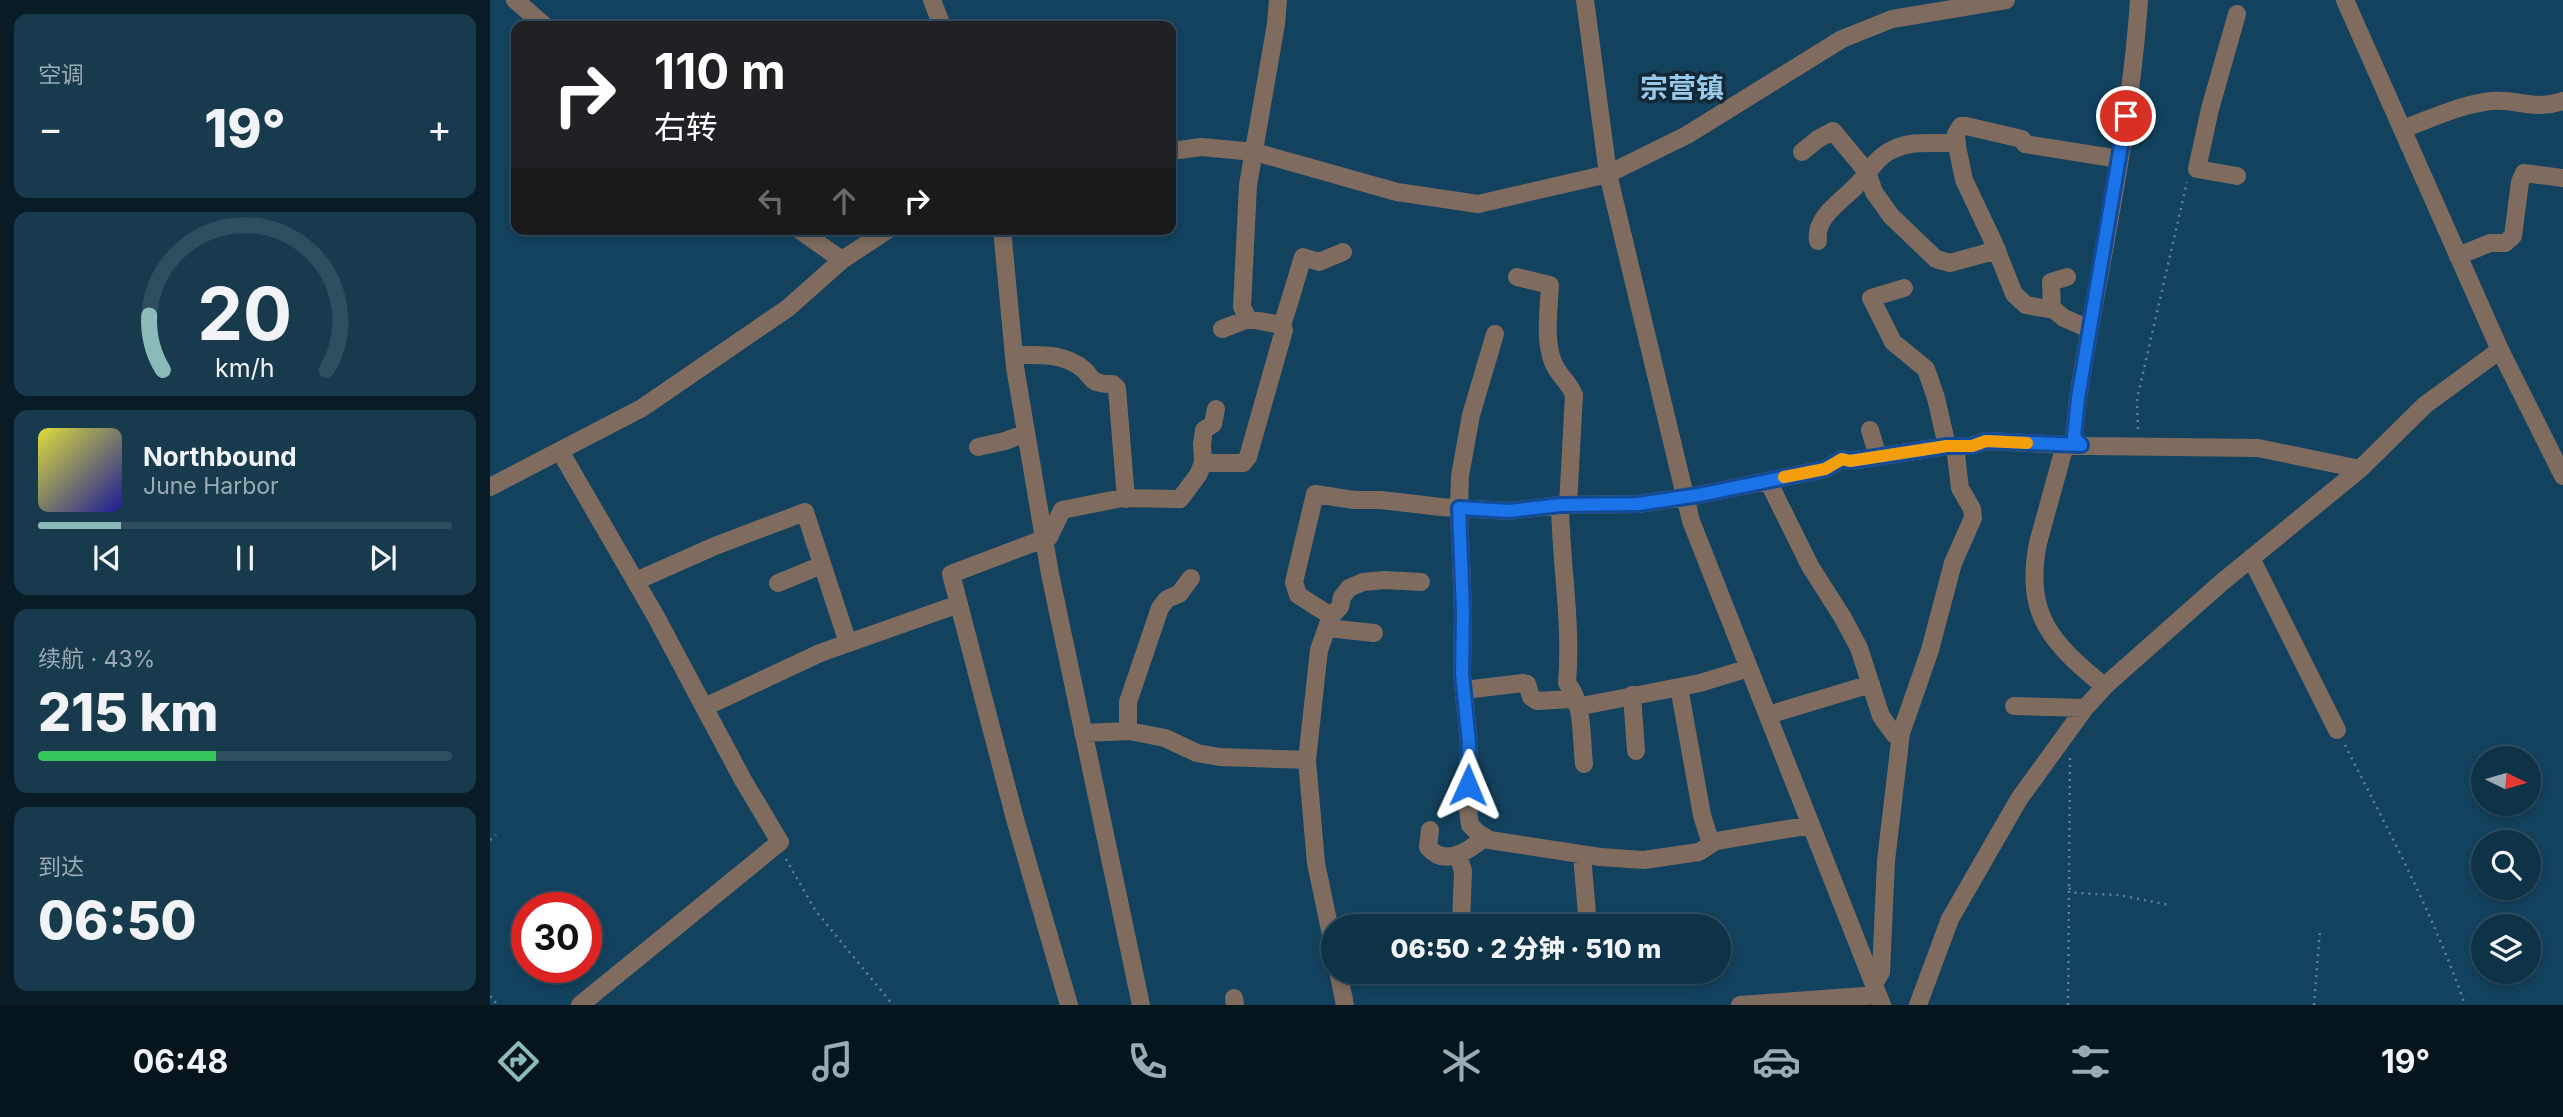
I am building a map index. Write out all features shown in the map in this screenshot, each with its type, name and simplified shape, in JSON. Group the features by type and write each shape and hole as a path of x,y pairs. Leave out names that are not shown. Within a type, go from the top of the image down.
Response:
{"street":[{"path":"515,0 539,21"},
{"path":"932,0 940,21"},
{"path":"1248,319 1242,307 1248,185 1278,0"},
{"path":"1585,0 1608,174 1691,520 1878,995"},
{"path":"1176,150 1201,147 1255,152 1397,192 1478,204 1608,174 1687,135 1842,39 1892,19 2006,0"},
{"path":"2104,686 2072,660 2052,637 2037,602 2036,550 2073,445 2089,329 2136,49 2139,0"},
{"path":"2345,0 2500,351 2563,476"},
{"path":"2237,14 2210,108 2197,169 2237,176"},
{"path":"2402,129 2473,103 2510,101 2548,106 2563,101"},
{"path":"2089,329 2064,318 2052,309 2026,305 2014,295 1997,250 1964,180 1956,134 1961,126 1966,126 2010,135 2022,139 2025,144 2119,159"},
{"path":"1802,152 1833,131 1867,172 1874,192 1891,216 1936,259 1950,263 1997,250"},
{"path":"1818,241 1821,225 1836,202 1856,187 1874,161 1904,145 1922,141 1937,144 1957,142"},
{"path":"2458,257 2490,243 2505,243 2513,236 2520,182 2524,173 2563,178"},
{"path":"807,235 842,260"},
{"path":"490,487 642,408 789,308 842,260 880,235"},
{"path":"1003,235 1014,355 1043,538 1141,1005"},
{"path":"1203,463 1243,463 1248,457 1303,257 1318,262 1343,252"},
{"path":"2052,309 2052,282 2067,276"},
{"path":"1517,277 1550,285 1548,315 1552,359 1557,372 1570,385 1574,395 1561,550 1569,631 1567,683 1574,692 1578,706 1584,764"},
{"path":"1878,995 1886,861 1901,733 1930,650 1953,563 1973,518 1972,509 1960,488 1951,446 1926,369 1893,342 1871,298 1904,288"},
{"path":"1222,329 1248,319 1282,326"},
{"path":"1494,334 1471,415 1460,476 1464,690 1469,743 1467,802 1470,824 1485,837 1582,855 1644,860 1699,852 1716,841 1811,825"},
{"path":"1918,1005 1950,919 2018,799 2070,727 2104,686 2251,558 2360,469 2424,405 2500,351"},
{"path":"1014,355 1049,355 1064,359 1077,365 1097,384 1113,384 1117,388 1126,499"},
{"path":"1069,1005 1015,819 951,574 1049,537 1062,510 1126,499 1180,499 1198,475 1203,463 1204,430 1213,424 1216,410"},
{"path":"1870,430 1878,457"},
{"path":"978,447 1026,433"},
{"path":"1374,633 1329,622 1298,595 1294,582 1315,495 1509,511 1564,505 1638,504 1699,495 1825,469 1842,459 1850,461 1951,446 1972,446 1986,441 2258,447 2360,469"},
{"path":"560,451 636,581 743,780 780,842 580,1005"},
{"path":"1768,481 1810,566 1859,648 1881,716 1894,734 1901,733"},
{"path":"636,581 715,546 804,512 848,643"},
{"path":"2251,558 2337,730"},
{"path":"778,583 822,565"},
{"path":"1128,731 1128,702 1160,608 1167,599 1179,594 1191,578"},
{"path":"1327,914 1316,863 1307,760 1319,650 1329,622 1349,588 1363,582 1385,580 1421,582"},
{"path":"705,707 820,653 959,604"},
{"path":"1578,706 1679,687 1749,668"},
{"path":"1464,690 1523,683 1527,684 1531,697 1537,701 1572,699 1578,706"},
{"path":"1768,715 1871,684"},
{"path":"1679,687 1702,815 1711,845"},
{"path":"1632,695 1636,751"},
{"path":"2014,706 2085,708"},
{"path":"1083,733 1128,731 1165,738 1197,752 1220,757 1307,760"},
{"path":"1430,830 1428,847 1432,852 1445,856 1471,850 1485,837"},
{"path":"1458,855 1463,871 1461,914"},
{"path":"1582,855 1587,914"},
{"path":"1341,984 1345,1005"},
{"path":"1740,1005 1878,995"}],"path":[{"path":"2138,446 2137,399 2188,175"},
{"path":"2068,1005 2070,727"},
{"path":"2337,730 2428,911 2465,1005"},
{"path":"490,840 496,835"},
{"path":"777,846 815,910 893,1005"},
{"path":"2069,888 2077,892 2119,895 2169,905"},
{"path":"2314,1005 2320,930"},
{"path":"490,996 498,1005"}],"slow traffic":[{"path":"1784,477 1825,469 1842,459 1850,461 1947,446 1972,446 1986,441 2027,443"}],"district":[{"name":"宗营镇","path":"1682,88"}],"route":[{"path":"1468,785 1469,743 1462,674 1463,612 1459,508 1509,511 1560,505 1638,504 1699,495 1825,469 1842,459 1850,461 1947,446 1972,446 1986,441 2081,445 2074,437 2078,398 2126,116"}]}
